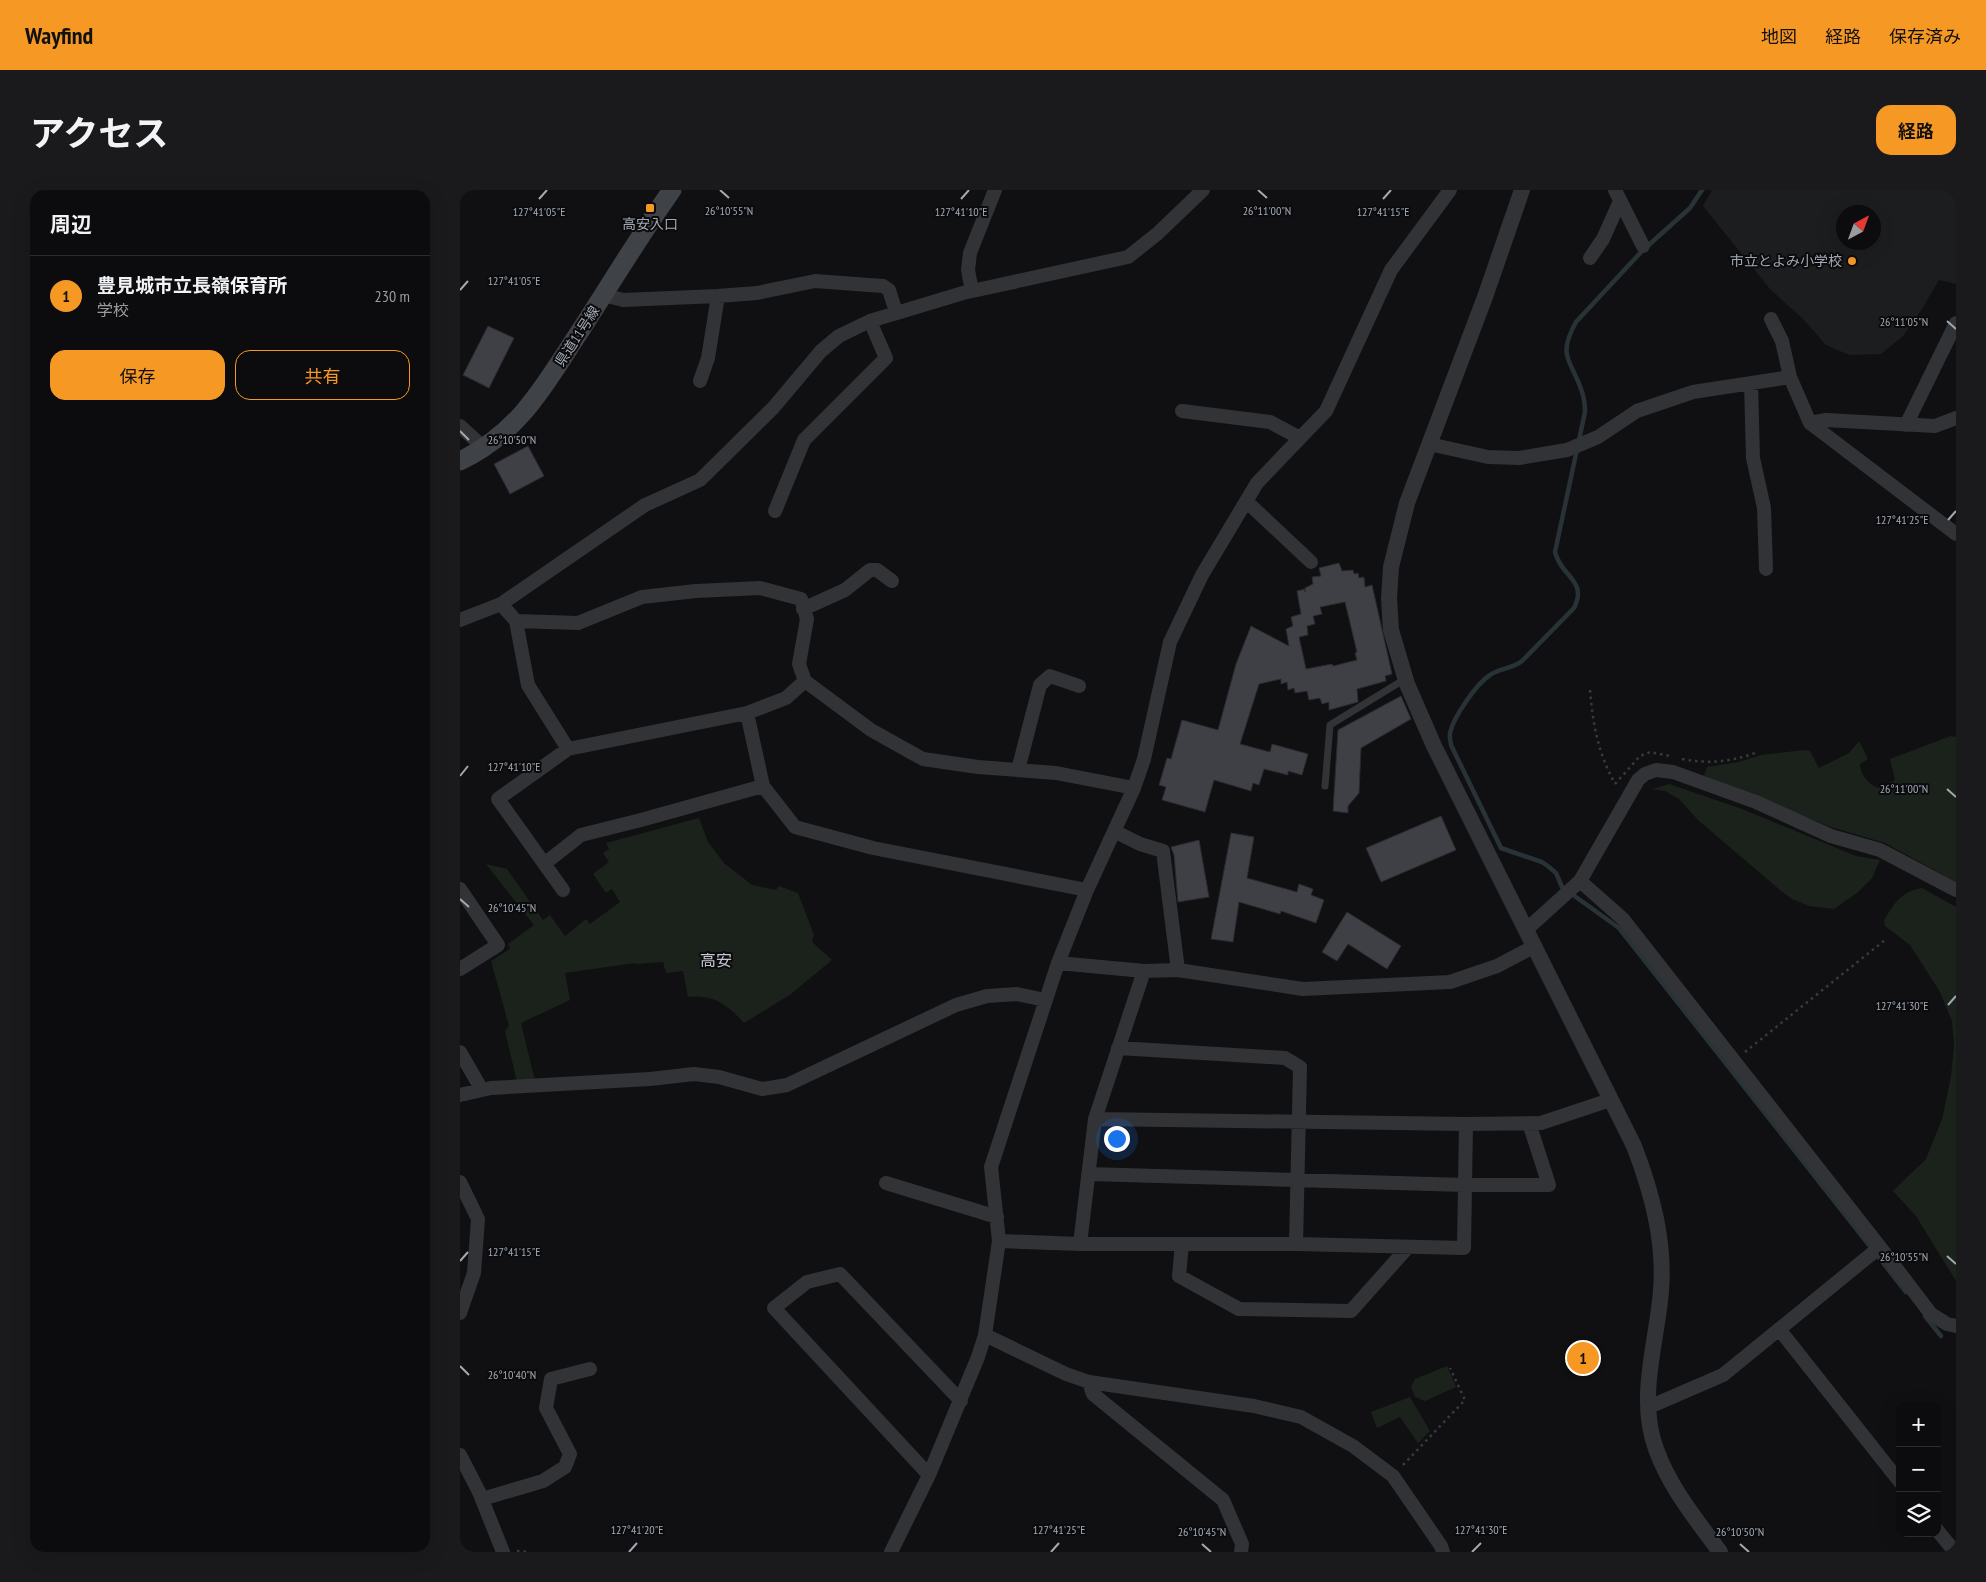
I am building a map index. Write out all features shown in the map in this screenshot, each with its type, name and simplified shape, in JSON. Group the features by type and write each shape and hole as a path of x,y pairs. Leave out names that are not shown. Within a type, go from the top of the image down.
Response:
{"main road":[{"name":"県道11号線","path":"460,461 484,448 502,434 534,401 672,190"}],"street":[{"path":"972,291 968,270 970,253 995,190"},
{"path":"460,620 501,604 645,504 700,480 773,408 822,351 840,336 870,321 896,312 972,291 1128,257 1157,234 1203,190"},
{"path":"891,1552 929,1475 961,1401 985,1335 999,1241 992,1167 1058,962 1134,788 1144,759 1170,642 1202,575 1257,483 1326,411 1391,270 1450,190"},
{"path":"1522,190 1485,297 1407,503 1391,567 1389,598 1391,630 1405,679 1434,746 1634,1146 1649,1184 1662,1256 1662,1289 1648,1389 1648,1407 1655,1448 1671,1484 1720,1552"},
{"path":"1617,196 1643,246"},
{"path":"1590,258 1603,239 1617,196"},
{"path":"603,295 623,300 718,296 758,293 815,281 883,286 889,290 896,312"},
{"path":"700,381 708,358 718,296"},
{"path":"1770,319 1782,341 1790,377 1810,423 1956,534"},
{"path":"775,511 804,440 886,358 870,321"},
{"path":"1906,425 1956,322"},
{"path":"1429,444 1488,457 1519,458 1567,450 1598,437 1637,411 1693,392 1790,377"},
{"path":"1751,383 1753,458 1764,508 1766,569"},
{"path":"1182,411 1270,422 1300,438"},
{"path":"1810,423 1826,420 1935,426 1956,418"},
{"path":"460,426 484,448"},
{"path":"1246,501 1311,562"},
{"path":"804,609 845,590 870,570 878,570 892,581"},
{"path":"516,621 578,623 642,597 732,590 760,588 801,599 806,620 799,664 806,681 871,730 923,759 1056,773 1134,788"},
{"path":"501,604 516,621 528,685 568,749"},
{"path":"1018,770 1040,684 1050,676 1079,686"},
{"path":"563,890 498,799 568,749 747,713 786,698 806,681"},
{"path":"747,713 763,786 795,827 873,848 1088,890"},
{"path":"1527,929 1580,881 1638,780 1645,774 1656,770 1672,772 1756,802 1831,836 1880,850 1956,890"},
{"path":"544,864 581,835 763,786"},
{"path":"1114,831 1140,844 1163,851 1178,970"},
{"path":"1580,881 1623,919 1931,1314 1947,1324 1956,1326"},
{"path":"460,889 498,945 460,969"},
{"path":"1058,962 1144,972 1178,970 1303,989 1450,982 1497,966 1535,946"},
{"path":"1080,1244 1095,1119 1144,972"},
{"path":"460,1095 491,1088 650,1079 694,1074 719,1077 762,1089 787,1085 956,1004 987,996 1017,994 1045,1000"},
{"path":"1118,1048 1285,1058 1300,1066 1296,1244"},
{"path":"460,1052 482,1090"},
{"path":"1095,1119 1466,1124 1541,1123 1610,1100"},
{"path":"1088,1174 1465,1185 1549,1185 1529,1123"},
{"path":"999,1241 1080,1244 1296,1244 1464,1248 1466,1124"},
{"path":"460,1182 478,1219 474,1273 460,1313"},
{"path":"886,1183 997,1217"},
{"path":"1182,1244 1179,1276 1239,1308 1350,1311 1408,1247"},
{"path":"1648,1407 1723,1375 1880,1247"},
{"path":"929,1475 774,1308 807,1282 840,1274 961,1401"},
{"path":"1780,1329 1896,1477"},
{"path":"985,1335 1066,1374 1089,1382 1254,1406 1301,1417 1353,1446 1393,1476 1441,1546 1443,1552"},
{"path":"482,1499 543,1482 565,1467 570,1454 546,1408 552,1379 590,1369"},
{"path":"1089,1382 1093,1394 1223,1500 1242,1544 1241,1552"},
{"path":"460,1454 482,1499 503,1552"},
{"path":"1941,1535 1955,1552"}],"lane":[{"path":"1325,786 1330,725 1405,679"}],"path":[{"path":"1590,690 1597,744 1606,767 1626,799"},
{"path":"1734,1061 1886,940"},
{"path":"1393,1476 1465,1400 1450,1368"}],"shaded area":[{"name":"市立とよみ小学校","path":"1712,190 1956,190 1956,284 1939,280 1903,336 1881,354 1849,355 1826,345 1804,320 1770,289 1703,206"},
{"path":"1951,736 1956,737 1956,882 1885,843 1831,827 1704,776 1707,767 1739,762 1761,755 1804,750 1810,751 1819,768 1849,753 1859,741 1868,759 1860,764 1861,772 1877,788 1895,780 1890,759"},
{"path":"1669,784 1742,809 1856,856 1880,860 1872,878 1858,892 1834,909 1809,906 1792,899 1780,890 1698,820 1679,799 1665,791 1652,789"},
{"path":"699,818 708,842 724,863 752,885 776,890 779,886 798,893 814,935 812,942 832,960 791,994 744,1023 719,1002 705,997 688,997 683,971 666,973 663,962 635,963 565,973 570,1000 521,1023 535,1081 517,1082 505,1031 509,1026 491,961 510,949 508,944 534,925 486,864 507,869 543,920 550,915 565,936 586,919 590,924 620,902 612,889 606,893 593,874 609,862 603,853 609,849 606,843"},
{"path":"1922,888 1956,907 1956,1281 1916,1216 1893,1191 1926,1159 1942,1119 1951,1077 1954,1045 1952,1021 1940,992 1910,945 1885,926 1884,920 1895,903 1903,895"},
{"path":"1447,1366 1456,1387 1425,1401 1415,1397 1411,1387 1415,1379"},
{"path":"1410,1397 1430,1431 1418,1443 1400,1417 1377,1428 1371,1412"}],"building":[{"path":"488,326 514,338 489,388 463,375"},
{"path":"528,446 544,476 510,494 494,464"},
{"path":"1339,563 1342,571 1353,570 1354,574 1358,573 1359,578 1364,577 1365,587 1372,585 1392,674 1385,676 1386,681 1357,689 1358,702 1329,710 1329,702 1322,704 1320,698 1309,700 1307,691 1295,693 1294,688 1288,690 1287,682 1281,684 1281,679 1259,684 1240,744 1270,752 1272,744 1308,754 1302,775 1288,771 1288,775 1264,769 1259,785 1253,783 1251,791 1214,780 1205,812 1162,800 1166,787 1159,785 1167,758 1171,759 1182,720 1218,730 1236,664 1251,626 1289,646 1286,629 1293,626 1291,617 1301,614 1297,591 1313,584 1312,577 1321,576 1319,568","holes":["1345,602 1357,652 1355,653 1357,660 1333,666 1332,664 1306,669 1299,637 1308,635 1307,626 1315,624 1313,616 1322,614 1320,607"]},
{"path":"1401,696 1411,719 1361,748 1359,793 1348,806 1348,813 1333,811 1338,730"},
{"path":"1441,816 1456,850 1381,882 1366,848"},
{"path":"1231,833 1254,837 1247,878 1297,892 1299,884 1313,889 1311,895 1324,900 1316,923 1281,911 1280,914 1239,902 1233,942 1211,939"},
{"path":"1199,840 1209,897 1178,902 1174,855 1171,847"},
{"path":"1347,912 1401,946 1387,969 1348,944 1337,961 1322,952"}],"waterway":[{"path":"1702,190 1690,208 1642,251 1576,322 1570,334 1566,352 1582,392 1585,412 1555,552 1562,567 1576,585 1578,591 1577,599 1574,608 1522,661 1484,679 1466,702 1456,719 1450,733 1451,745 1501,848 1542,862 1556,873 1562,887 1619,928 1906,1292"},
{"path":"1925,1316 1941,1336"}],"place":[{"name":"高安入口","path":"650,208"},
{"name":"市立とよみ小学校","path":"1852,261"},
{"name":"豊見城市立長嶺保育所","path":"1583,1358"}],"district":[{"name":"高安","path":"716,960"}]}
